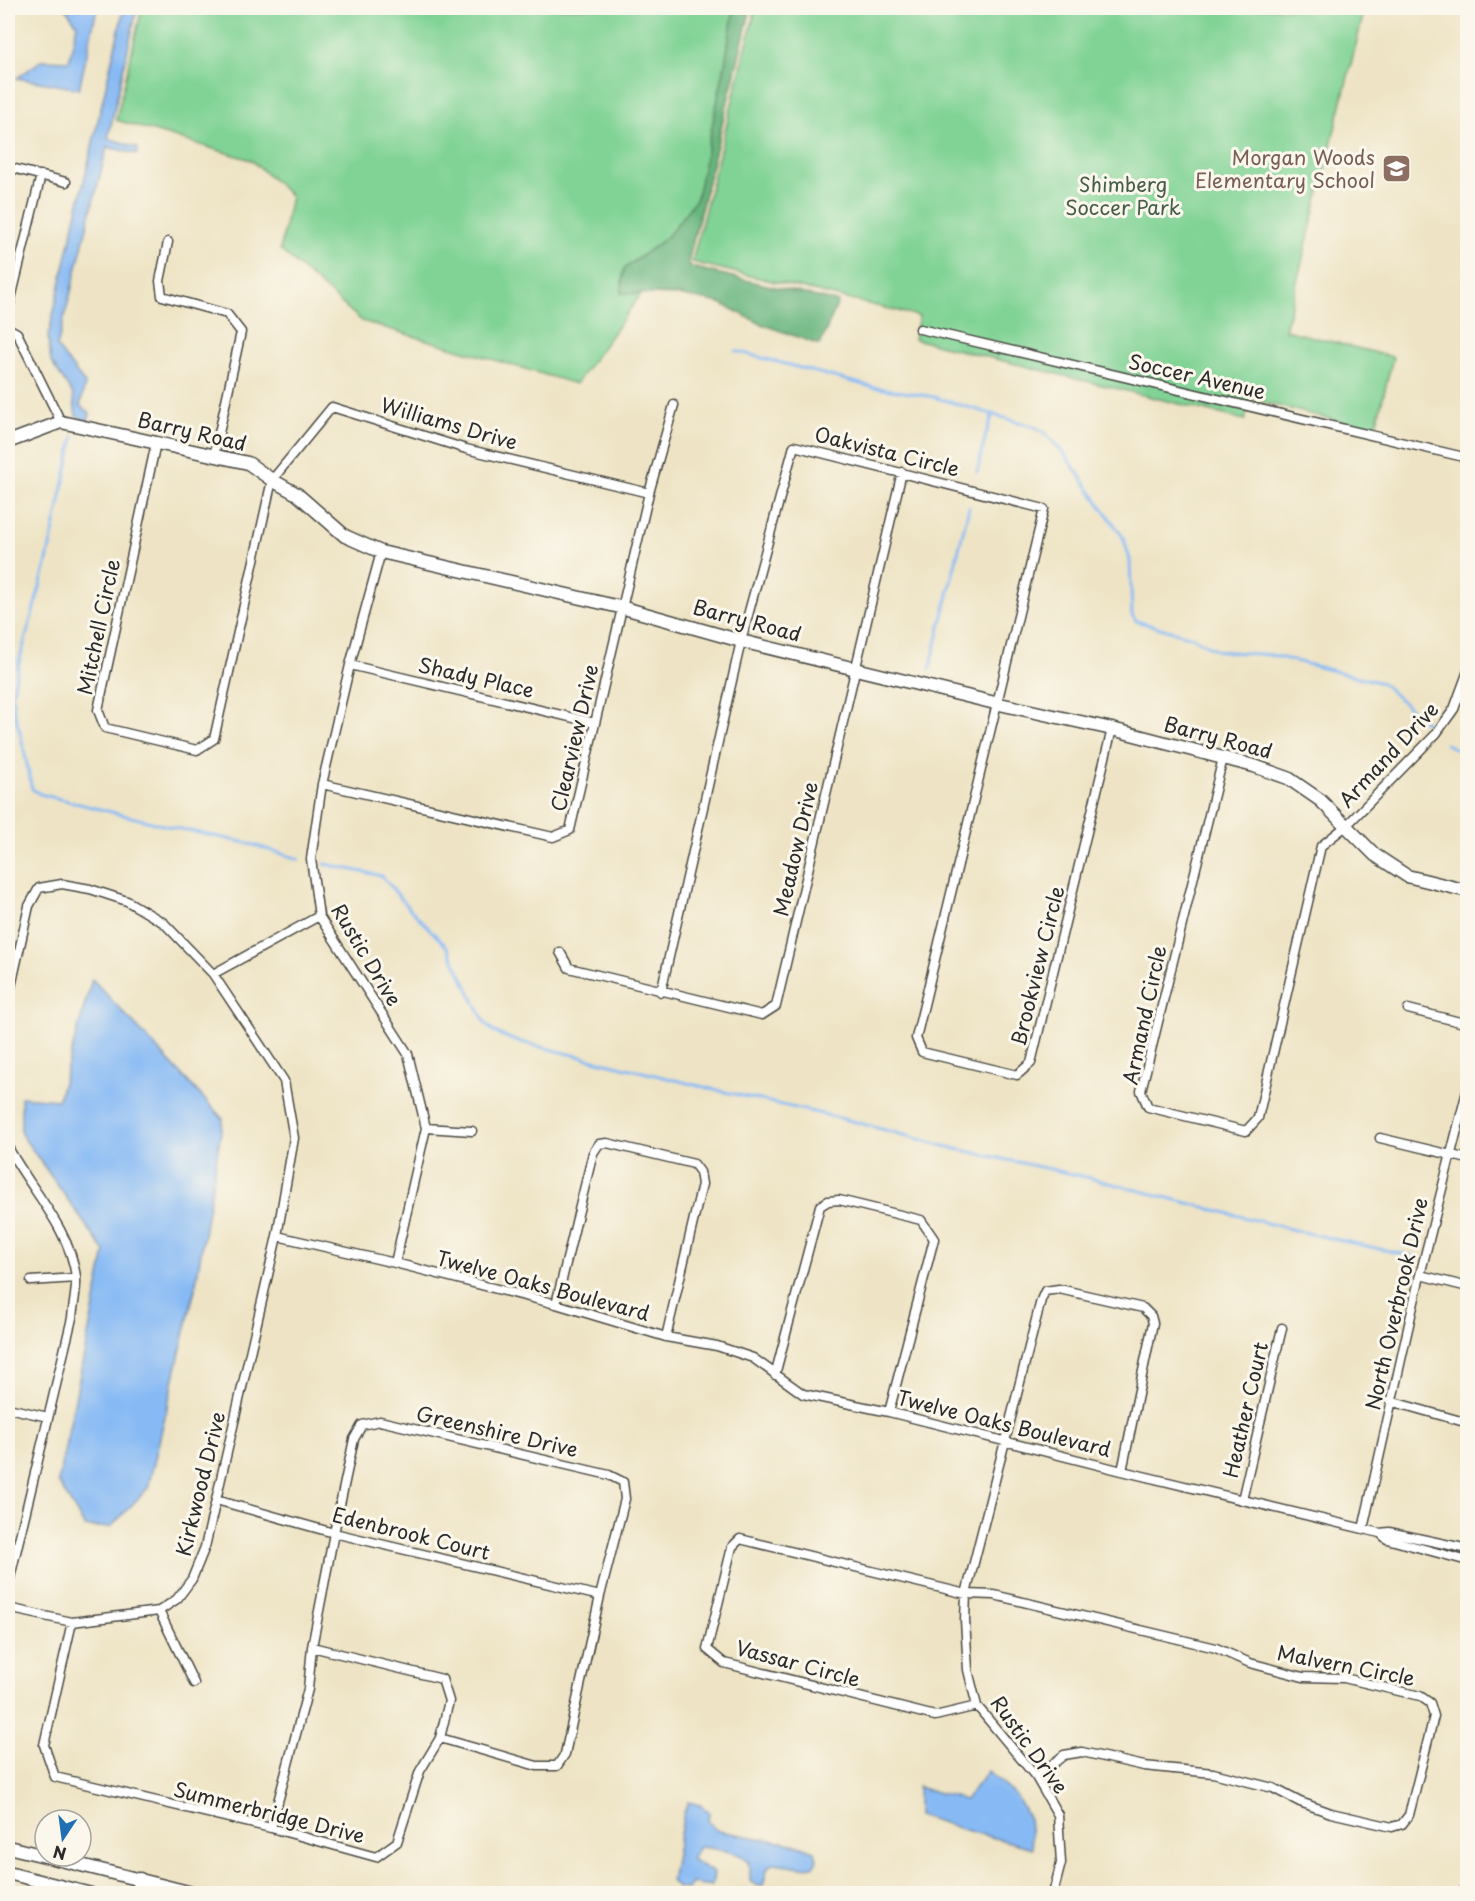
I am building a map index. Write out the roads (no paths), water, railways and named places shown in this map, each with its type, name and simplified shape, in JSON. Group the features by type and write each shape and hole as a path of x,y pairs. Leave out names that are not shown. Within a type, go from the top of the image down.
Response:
{"street":[{"path":"8,167 66,182"},
{"path":"8,311 41,175"},
{"path":"168,242 159,281 162,296 227,314 241,332 214,456"},
{"path":"8,328 17,333 61,422 8,442"},
{"name":"Soccer Avenue","path":"920,329 1467,458"},
{"name":"Clearview Drive","path":"322,784 553,837 570,831 650,493 674,405"},
{"name":"Williams Drive","path":"272,480 332,407 466,449 650,493"},
{"name":"Barry Road","path":"61,422 248,463 297,494 345,536 381,552 624,608 856,669 1112,729 1254,766 1288,778 1320,800 1375,855 1407,876 1467,891"},
{"name":"Mitchell Circle","path":"156,443 98,710 105,728 197,750 214,739 272,480"},
{"name":"Oakvista Circle","path":"661,992 741,640 794,446 1044,509 995,703"},
{"name":"Meadow Drive","path":"560,952 569,968 661,992 762,1015 776,1006 902,472"},
{"name":"Rustic Drive","path":"381,552 350,665 322,784 311,859 319,916 408,1054 426,1128 395,1263"},
{"name":"Shady Place","path":"350,665 594,723"},
{"name":"Armand Drive","path":"1346,826 1436,734 1454,709 1467,673"},
{"name":"Brookview Circle","path":"995,703 916,1038 922,1052 1017,1075 1031,1063 1112,729"},
{"name":"Armand Circle","path":"1223,758 1141,1091 1148,1107 1246,1131 1258,1118 1321,846 1346,826"},
{"path":"8,1000 29,906 39,888 62,884 90,889 127,901 165,923 213,974 284,1081 294,1138 277,1236"},
{"path":"213,974 319,916"},
{"path":"1408,1009 1467,1024"},
{"name":"North Overbrook Drive","path":"1363,1529 1419,1275 1467,1087"},
{"path":"426,1128 472,1131"},
{"path":"1380,1138 1467,1159"},
{"path":"556,1304 593,1153 599,1144 607,1143 694,1164 700,1172 702,1184 666,1337"},
{"path":"8,1147 59,1227 71,1257 76,1278 72,1318 8,1586"},
{"path":"775,1375 820,1206 828,1201 839,1200 921,1220 934,1239 890,1412"},
{"name":"Twelve Oaks Boulevard","path":"277,1236 556,1304 666,1337 726,1349 753,1358 804,1394 890,1412 1380,1533 1389,1532 1467,1549"},
{"name":"Kirkwood Drive","path":"159,1611 177,1599 192,1579 205,1547 277,1236"},
{"path":"1419,1275 1467,1287"},
{"path":"31,1281 76,1278"},
{"name":"Rustic Drive","path":"1053,1893 1061,1863 1058,1815 1036,1777 977,1706 968,1670 965,1620 966,1594 1045,1291 1059,1289 1143,1308 1151,1316 1153,1323 1122,1471"},
{"name":"Heather Court","path":"1242,1500 1282,1328"},
{"path":"1390,1401 1467,1422"},
{"path":"8,1408 48,1417"},
{"name":"Greenshire Drive","path":"271,1828 308,1689 312,1647 354,1439 362,1425 380,1421 609,1475 623,1482 625,1499 600,1596 565,1754 557,1766 537,1766 440,1738"},
{"name":"Edenbrook Court","path":"216,1500 334,1533 600,1596"},
{"name":"Twelve Oaks Boulevard","path":"1380,1533 1387,1539 1467,1561"},
{"path":"8,1539 18,1541"},
{"name":"Vassar Circle","path":"966,1594 741,1539 732,1547 708,1649 724,1663 935,1716 977,1706"},
{"name":"Malvern Circle","path":"966,1594 994,1594 1216,1648 1250,1663 1304,1677 1344,1678 1420,1696 1430,1703 1434,1716 1409,1815 1402,1824 1392,1827 1331,1813 1300,1802 1273,1788 1213,1773 1144,1766 1082,1752 1064,1755 1036,1777"},
{"path":"8,1608 72,1622 159,1611 194,1683"},
{"name":"Summerbridge Drive","path":"72,1622 45,1745 55,1777 271,1828 376,1857 397,1842 420,1771 440,1738 449,1701 442,1679 312,1647"},
{"path":"8,1847 33,1853"},
{"path":"92,1868 196,1893"},
{"path":"8,1873 91,1893"},
{"path":"136,1893 140,1880"},
{"path":"1465,1893 1467,1885"}],"water":[{"path":"65,8 97,8 79,89 17,78 42,60 69,61 77,24"},
{"path":"124,8 137,8 108,138 138,148 137,154 107,147 57,347 85,384 80,406 90,413 88,421 76,416 73,394 51,362 48,337"},
{"path":"92,979 223,1119 195,1289 148,1488 111,1527 85,1527 58,1482 105,1252 21,1134 21,1097 58,1100"},
{"path":"988,1771 1017,1797 1029,1819 1032,1848 918,1815 918,1787 965,1800"},
{"path":"688,1802 700,1805 709,1812 708,1821 718,1831 799,1845 815,1851 817,1860 813,1866 801,1867 775,1863 768,1867 763,1885 757,1886 750,1881 750,1866 745,1858 726,1851 699,1847 691,1859 714,1873 712,1886 691,1883 688,1889 678,1888 671,1881"}],"waterway":[{"path":"736,351 872,387 934,397 1035,427 1045,433 1065,455 1123,537 1130,560 1132,615 1136,621 1192,637 1218,651 1271,655 1382,683 1427,724"},
{"path":"977,472 993,414"},
{"path":"74,436 46,565 12,695 32,789 40,794 171,827 247,843 299,859"},
{"path":"930,669 969,507"},
{"path":"1446,744 1468,755"},
{"path":"325,864 382,876 407,906 448,948 485,1023 494,1032 513,1040 848,1120 948,1147 1086,1177 1298,1231 1412,1256"}],"place":[{"name":"Morgan Woods Elementary School","path":"1396,169"}],"park label":[{"name":"Shimberg Soccer Park","path":"1123,196"}]}
